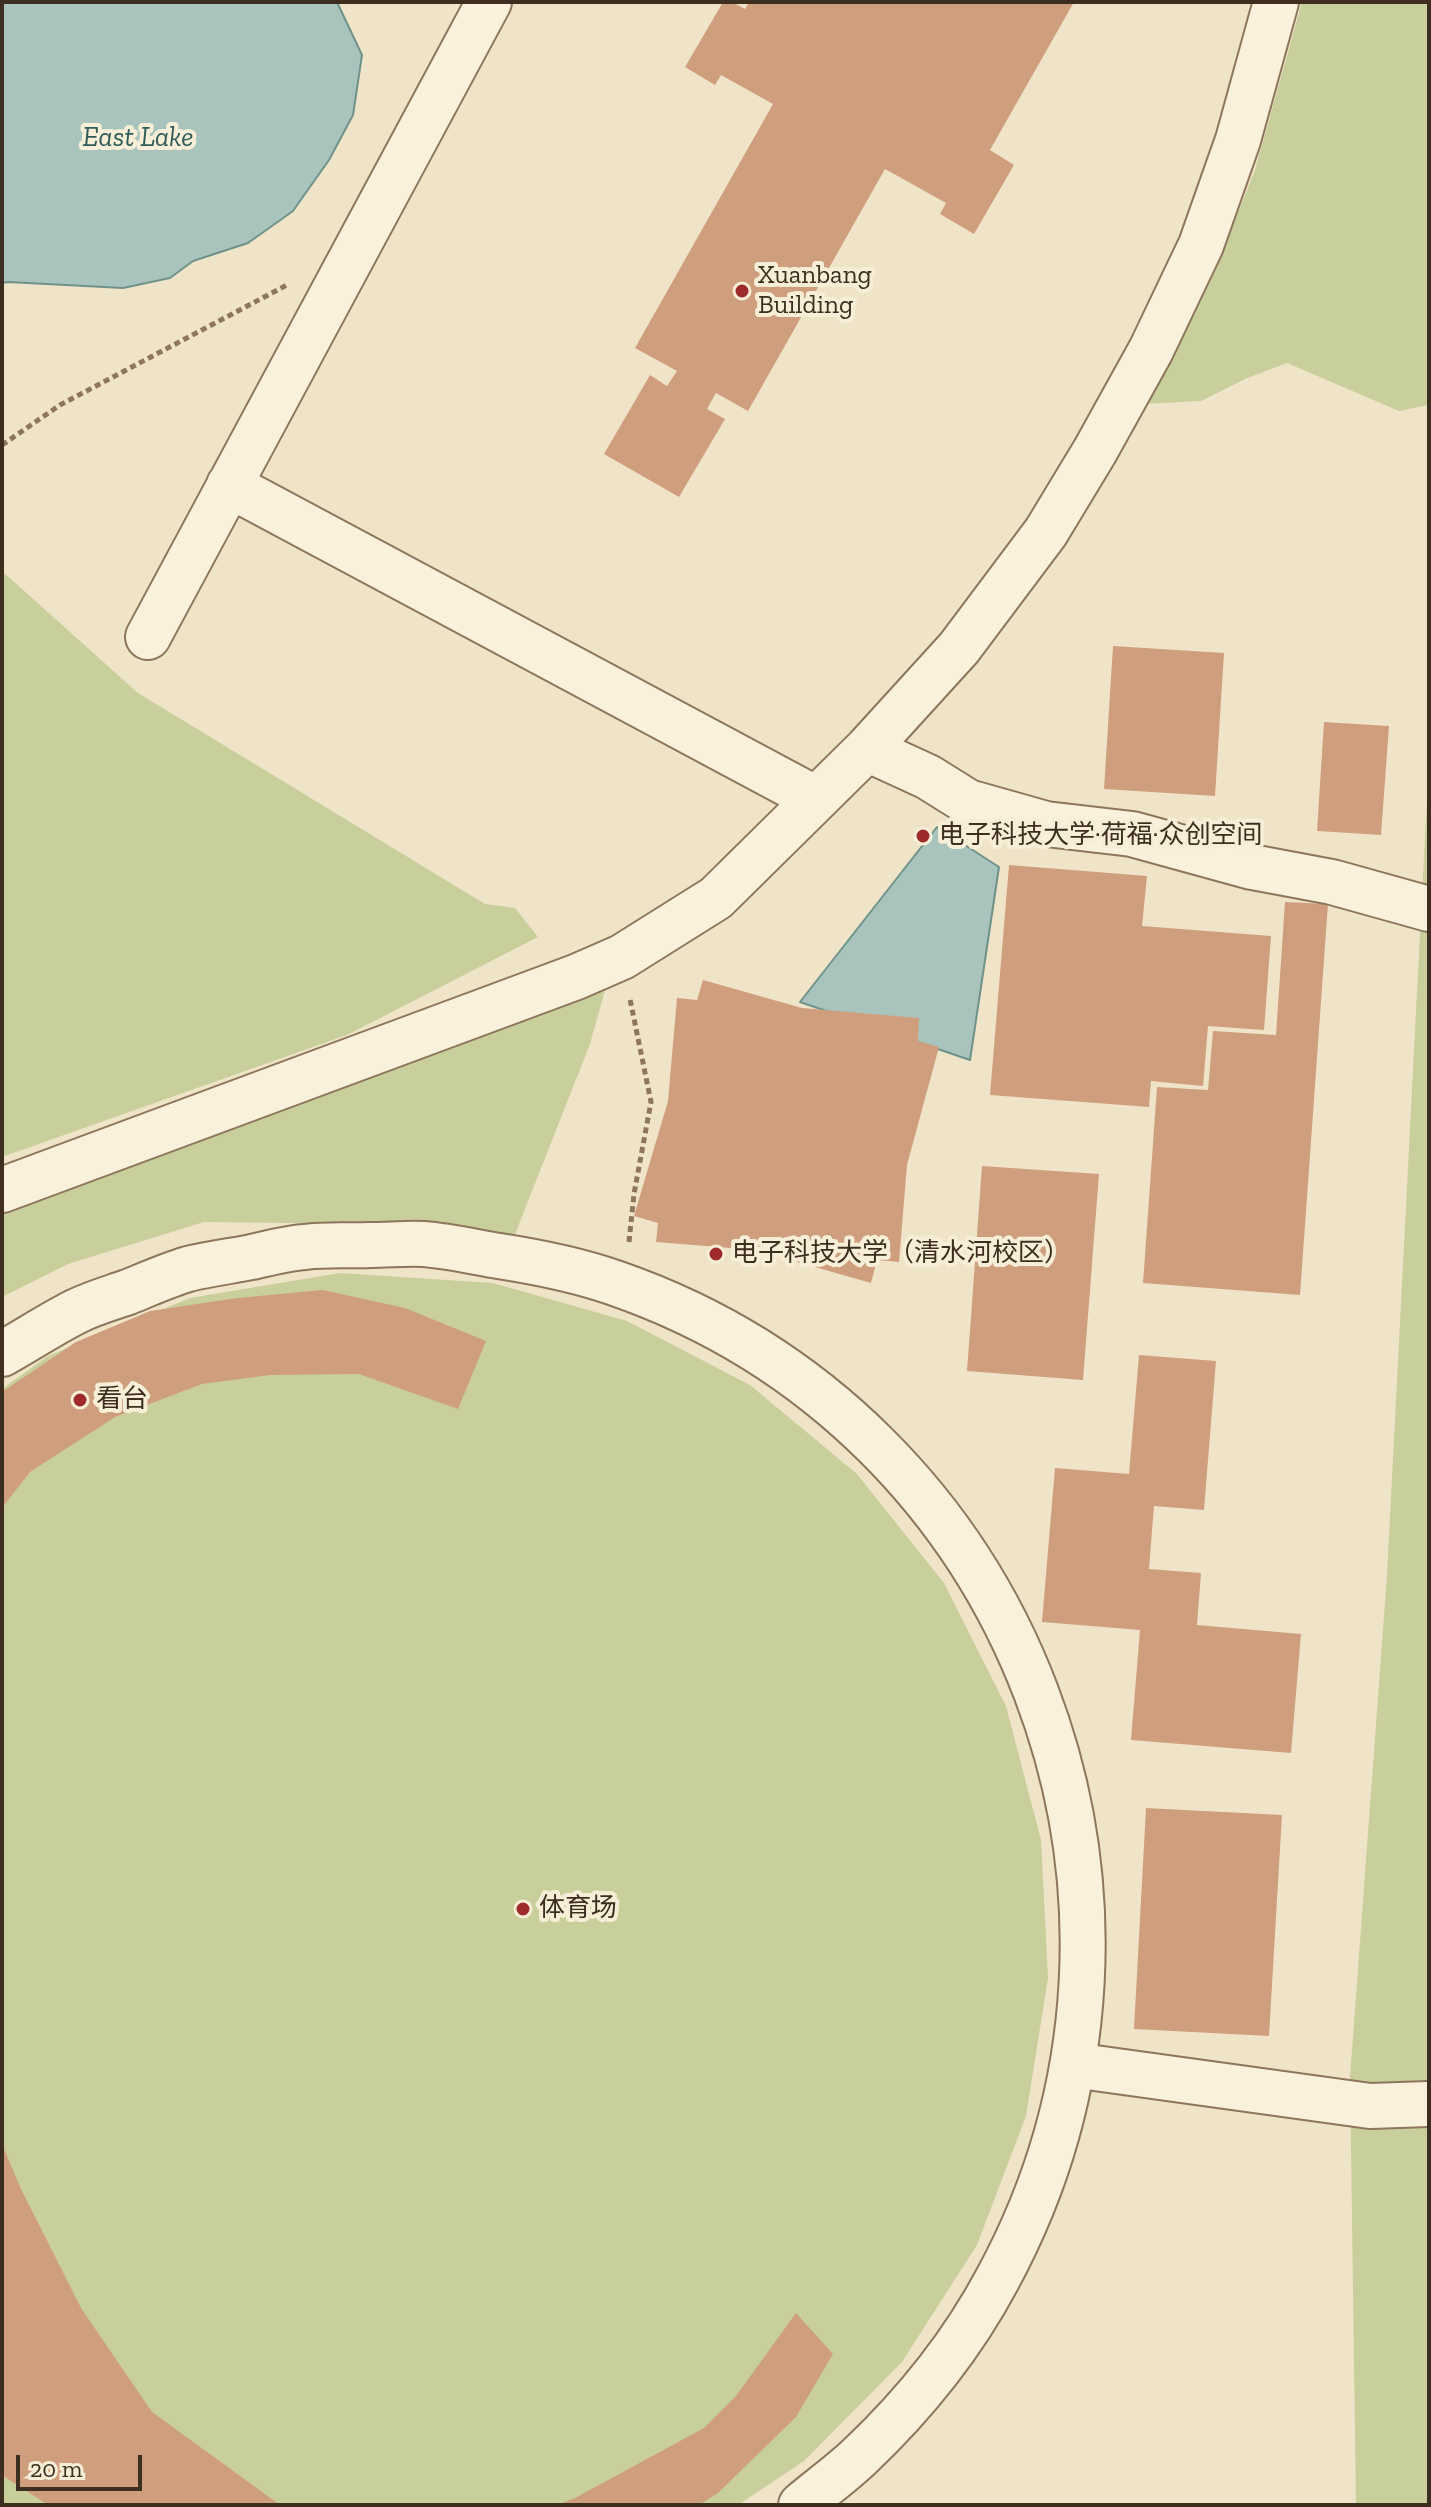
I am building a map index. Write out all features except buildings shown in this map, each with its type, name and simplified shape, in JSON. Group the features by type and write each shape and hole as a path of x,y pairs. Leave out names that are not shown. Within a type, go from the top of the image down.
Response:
{"street":[{"path":"148,637 489,2"},
{"path":"2,1190 576,977 622,957 716,898 867,749 959,648 1046,532 1144,363 1201,245 1238,140 1276,2"},
{"path":"229,485 816,799"},
{"path":"867,749 928,777 968,802 1046,824 1132,834 1252,867 1332,882 1429,909"},
{"path":"2,1354 79,1310 189,1269 305,1247 423,1244 539,1262 625,1286 683,1311 750,1347 813,1390 870,1439 922,1496 958,1544 1006,1622 1037,1691 1061,1764 1076,1837 1083,1913 1082,1989 1073,2065 1056,2139 1031,2210 998,2279 957,2343 911,2404 857,2458 801,2505"},
{"path":"1073,2065 1370,2106 1429,2104"}],"path":[{"path":"2,445 60,405 287,285"},
{"path":"622,957 651,1102 634,1194 625,1286"}],"green space":[{"path":"1302,2 1429,2 1429,405 1399,411 1287,363 1201,401 1145,404 1212,278 1255,170"},
{"path":"2,571 138,693 485,904 515,908 538,937 347,1035 2,1157"},
{"path":"1429,759 1429,2505 1356,2505 1350,2077 1387,1575"},
{"path":"607,983 590,1044 510,1247 358,1224 204,1222 68,1264 2,1297 2,1200"},
{"name":"体育场","path":"340,1273 493,1283 627,1321 750,1385 857,1474 944,1583 1006,1706 1041,1840 1048,1978 1026,2116 977,2245 902,2362 804,2461 738,2505 2,2504 2,1389 48,1356 190,1298"}],"water":[{"name":"East Lake","path":"2,2 337,2 362,55 353,115 329,160 293,211 248,243 193,261 170,278 123,288 2,283"},
{"path":"937,827 999,867 970,1060 800,1002"}],"place":[{"name":"Xuanbang Building","path":"742,291"},
{"name":"电子科技大学·荷福·众创空间","path":"923,836"},
{"name":"电子科技大学（清水河校区）","path":"716,1254"},
{"name":"看台","path":"80,1400"},
{"name":"体育场","path":"523,1909"}]}
